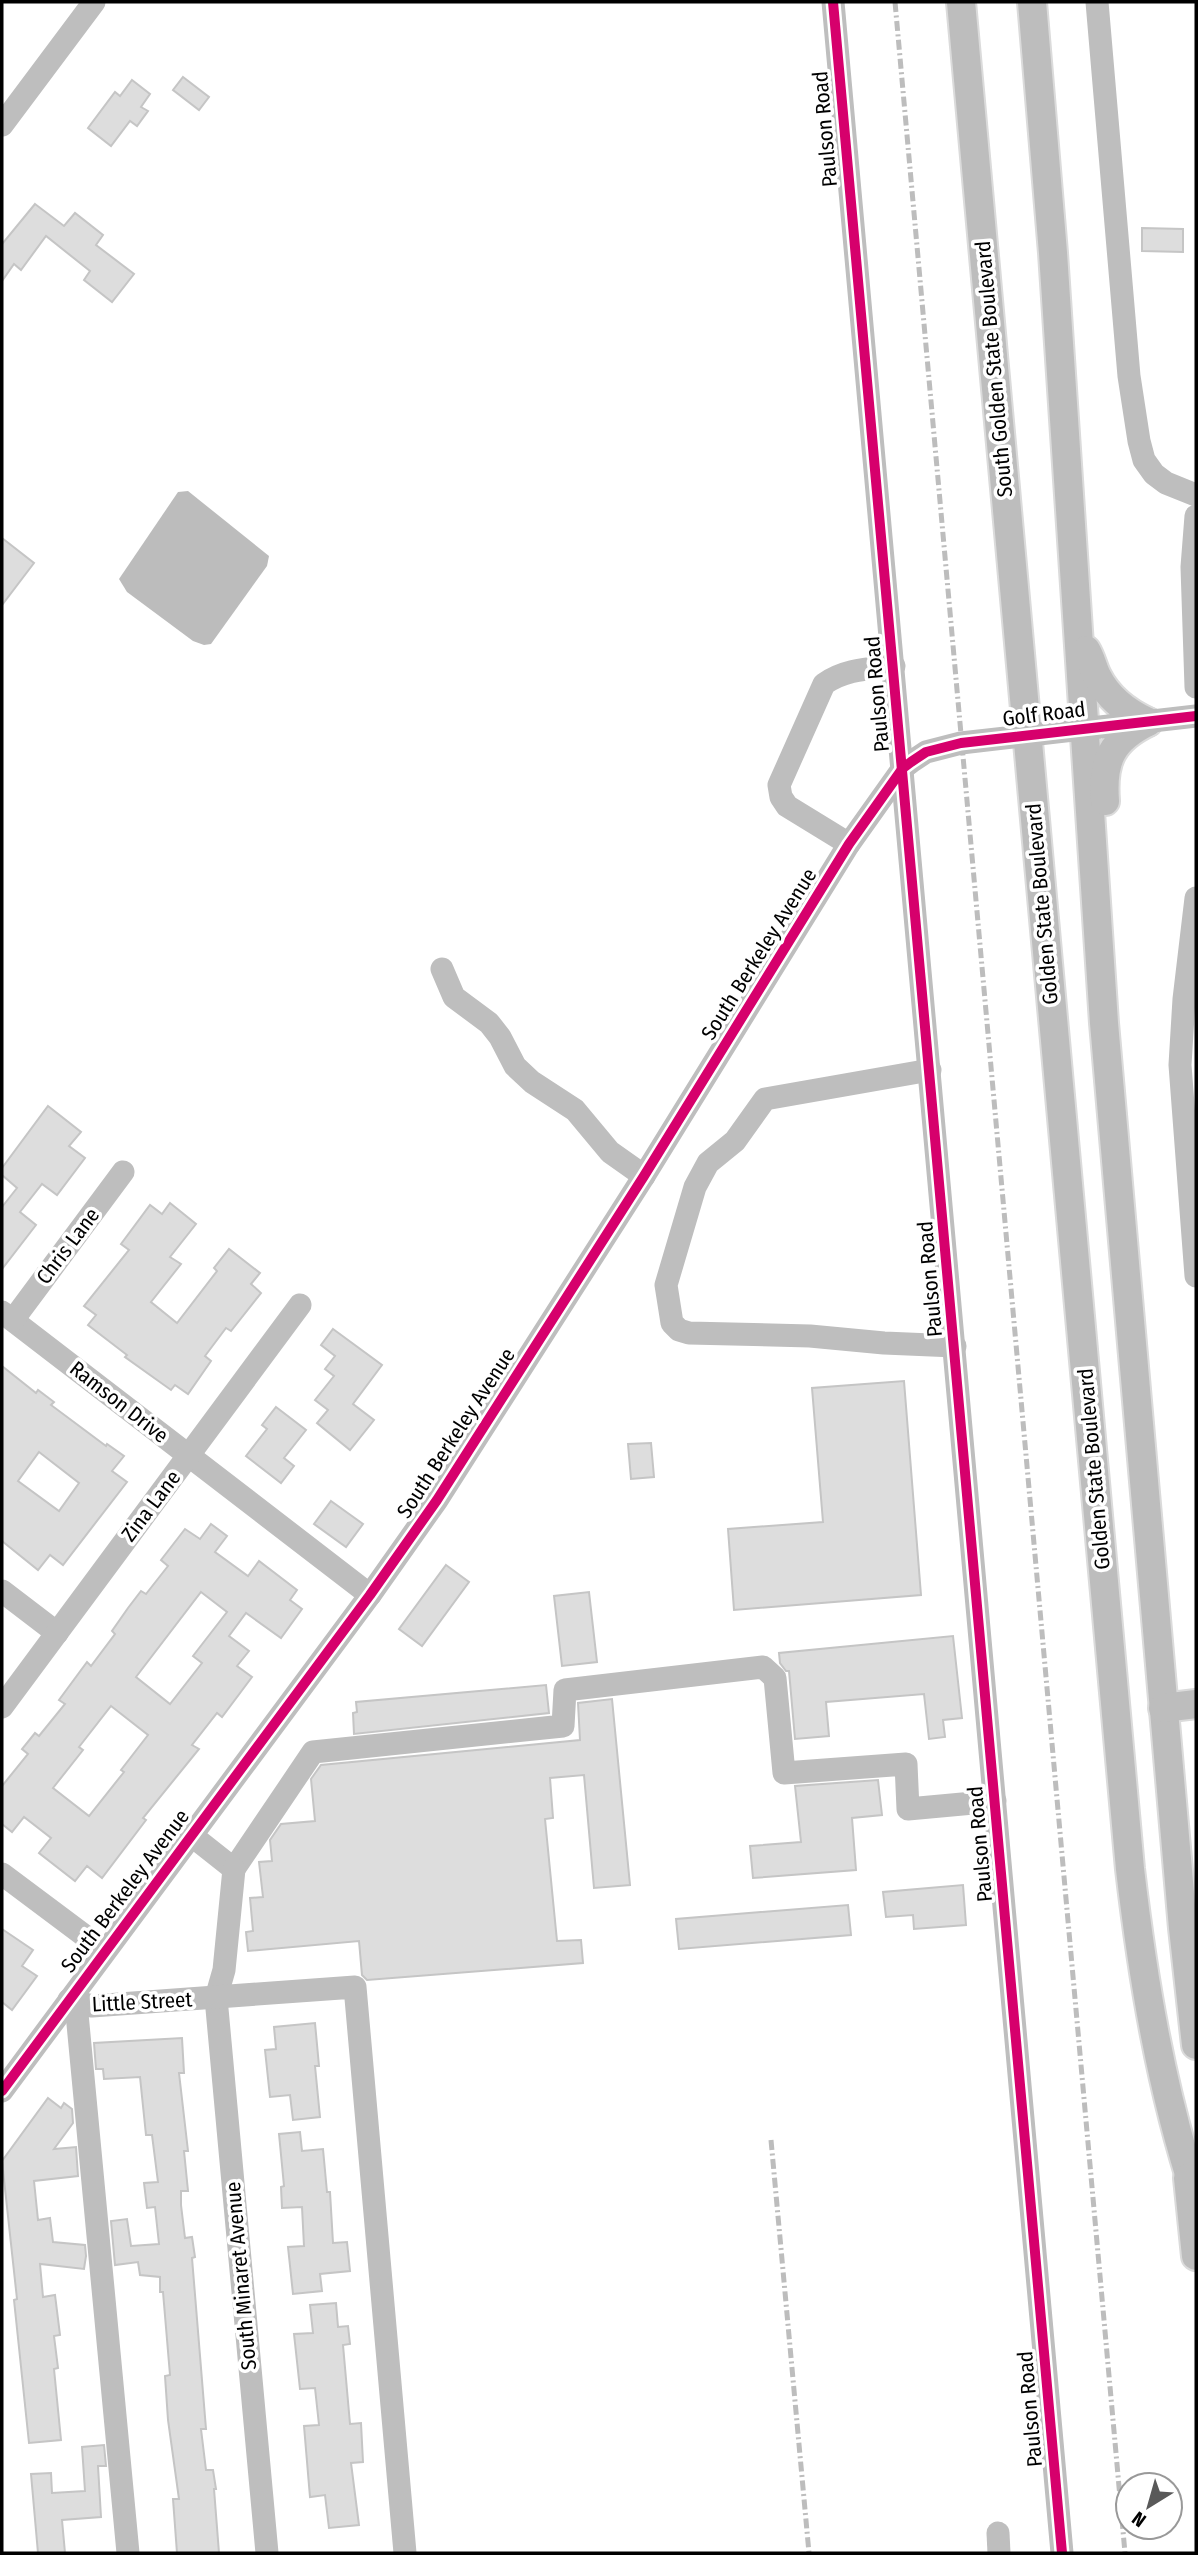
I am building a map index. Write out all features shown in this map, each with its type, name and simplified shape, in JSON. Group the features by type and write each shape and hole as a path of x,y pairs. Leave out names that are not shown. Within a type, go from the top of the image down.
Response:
{"main road":[{"name":"South Golden State Boulevard","path":"961,2 1027,736"},
{"path":"1032,2 1053,253 1104,1023 1163,1708 1196,2045"},
{"path":"1079,644 1088,652 1096,674 1108,693 1131,713 1148,722 1123,739 1105,766 1108,862 1095,884"},
{"name":"Golden State Boulevard","path":"1027,736 1135,1914 1155,2041 1196,2196"},
{"path":"1163,1708 1196,1704"},
{"path":"1186,2165 1196,2256"}],"street":[{"path":"2,125 94,2"},
{"name":"Paulson Road","path":"833,2 1062,2553"},
{"path":"1097,2 1129,376 1139,441 1144,460 1154,474 1166,483 1196,495"},
{"path":"1196,516 1196,687"},
{"path":"849,844 788,806 781,797 779,785 824,684 853,670 894,666"},
{"name":"Golf Road","path":"903,768 919,755 935,748 1196,716"},
{"name":"South Berkeley Avenue","path":"2,2091 73,2001 105,1951 370,1595 437,1500 644,1176 849,844 903,768"},
{"path":"1196,898 1180,1046 1196,1276"},
{"path":"442,969 454,997 489,1023 500,1037 515,1066 532,1082 575,1110 611,1152 644,1176"},
{"path":"930,1070 765,1099 735,1141 708,1163 695,1187 666,1285 672,1323 679,1330 688,1333 810,1336 955,1346"},
{"name":"Chris Lane","path":"7,1316 123,1172"},
{"name":"Zina Lane","path":"2,1707 300,1305"},
{"name":"Ramson Drive","path":"7,1316 370,1595"},
{"path":"2,1591 57,1633"},
{"path":"191,1835 234,1869 313,1752 563,1726 565,1690 763,1667 775,1678 784,1773 906,1764 908,1809 996,1801"},
{"name":"South Minaret Avenue","path":"234,1869 224,1970 216,1998 267,2553"},
{"path":"2,1874 105,1951"},
{"name":"Little Street","path":"73,2001 92,2006 355,1987 405,2553"},
{"path":"73,2001 128,2553"}],"shaded area":[{"path":"188,491 269,556 267,566 211,644 204,645 193,641 127,592 119,579 178,492"}],"building":[{"path":"183,77 209,97 199,110 173,90"},
{"path":"132,80 150,94 141,107 148,111 137,126 130,121 111,146 88,128 115,92 120,96"},
{"path":"35,204 64,226 75,213 103,235 96,245 134,274 112,302 84,280 90,271 46,236 21,270 14,264 2,281 2,244"},
{"path":"1142,228 1183,229 1183,252 1142,251"},
{"path":"2,538 34,563 2,605"},
{"path":"48,1106 81,1132 69,1146 85,1158 57,1195 42,1184 20,1212 36,1225 2,1269 2,1207 17,1188 2,1175 2,1168"},
{"path":"170,1203 196,1224 170,1257 181,1264 151,1302 177,1323 217,1271 214,1268 229,1249 260,1273 251,1284 261,1293 231,1331 226,1328 205,1356 211,1361 188,1394 175,1385 171,1390 125,1357 127,1355 88,1325 96,1315 84,1306 129,1250 121,1244 150,1205 162,1214"},
{"path":"333,1329 382,1365 353,1404 374,1420 350,1450 317,1423 328,1410 315,1400 334,1376 325,1369 335,1356 321,1345"},
{"path":"2,1366 36,1393 38,1390 54,1402 51,1405 106,1446 107,1444 124,1456 112,1471 127,1482 63,1565 50,1555 38,1570 2,1541","holes":["39,1452 79,1483 59,1511 18,1481"]},
{"path":"904,1381 921,1595 734,1610 728,1529 823,1522 812,1388"},
{"path":"276,1407 306,1430 284,1458 294,1466 281,1483 246,1456 267,1429 262,1425"},
{"path":"651,1443 654,1477 631,1479 628,1444"},
{"path":"331,1501 363,1524 346,1547 314,1524"},
{"path":"211,1524 227,1536 215,1552 248,1576 259,1561 297,1590 290,1600 302,1609 281,1638 246,1613 229,1636 249,1651 237,1666 252,1677 222,1717 217,1713 192,1745 199,1749 143,1818 146,1820 102,1878 87,1866 75,1881 39,1853 51,1838 24,1817 12,1832 2,1824 2,1786 28,1754 22,1749 35,1733 39,1736 65,1704 59,1700 87,1662 91,1666 115,1634 112,1631 141,1591 146,1594 168,1566 161,1560 185,1529 200,1539","holes":["201,1592 227,1612 193,1656 202,1663 170,1704 136,1677","111,1706 148,1735 121,1770 124,1772 89,1816 53,1788 83,1750 79,1747"]},
{"path":"446,1565 469,1582 422,1646 399,1629"},
{"path":"589,1592 597,1662 562,1666 554,1596"},
{"path":"953,1636 962,1718 943,1720 945,1737 929,1739 924,1694 826,1702 829,1736 795,1739 789,1671 780,1663 779,1653"},
{"path":"546,1685 549,1713 354,1734 353,1713 357,1712 356,1702"},
{"path":"612,1699 630,1885 594,1888 584,1775 550,1778 553,1818 545,1819 557,1941 581,1940 583,1963 367,1980 362,1975 359,1941 248,1951 246,1932 253,1931 250,1898 263,1897 259,1862 272,1861 270,1840 281,1824 315,1821 311,1779 321,1765 580,1740 578,1703"},
{"path":"878,1780 882,1815 852,1818 856,1870 753,1878 750,1846 801,1842 795,1786"},
{"path":"963,1885 966,1925 914,1929 913,1915 886,1917 883,1892"},
{"path":"848,1905 851,1935 679,1949 676,1919"},
{"path":"2,1929 33,1950 22,1966 37,1976 12,2010 2,2002"},
{"path":"315,2023 319,2066 315,2066 320,2117 293,2120 290,2095 270,2097 265,2050 276,2049 274,2027"},
{"path":"182,2038 184,2073 179,2073 188,2151 184,2151 188,2191 181,2191 181,2205 185,2238 192,2237 195,2257 192,2258 206,2429 201,2429 206,2470 213,2470 216,2489 219,2553 177,2553 173,2499 179,2499 168,2420 165,2376 170,2375 163,2292 160,2292 160,2277 140,2275 138,2262 115,2265 111,2221 127,2219 131,2246 159,2244 155,2207 147,2208 144,2183 158,2182 152,2135 146,2135 140,2077 104,2079 103,2069 96,2069 94,2043"},
{"path":"48,2098 61,2108 64,2103 72,2109 73,2123 54,2149 76,2147 78,2176 34,2181 38,2220 50,2218 53,2242 85,2245 86,2256 84,2269 40,2264 43,2297 55,2295 60,2335 54,2336 58,2368 54,2369 61,2440 29,2443 2,2161"},
{"path":"300,2132 302,2151 323,2149 327,2192 330,2192 333,2243 347,2242 350,2271 320,2274 322,2291 293,2294 288,2247 304,2246 302,2207 282,2208 281,2187 284,2186 279,2134"},
{"path":"336,2303 338,2327 348,2326 350,2344 343,2345 350,2424 361,2423 363,2462 351,2463 359,2525 329,2528 325,2495 310,2497 304,2426 319,2425 315,2388 300,2389 294,2334 313,2333 310,2305"},
{"path":"104,2445 106,2466 98,2466 101,2517 62,2520 65,2553 38,2553 31,2474 51,2473 52,2493 85,2491 82,2447"}],"railway":[{"path":"895,2 1125,2553"},
{"path":"771,2140 809,2553"}],"cycle path":[{"path":"833,2 1062,2553"},
{"path":"2,2091 370,1595 437,1500 644,1176 849,844 903,768 926,752 961,743 1196,716"}]}
